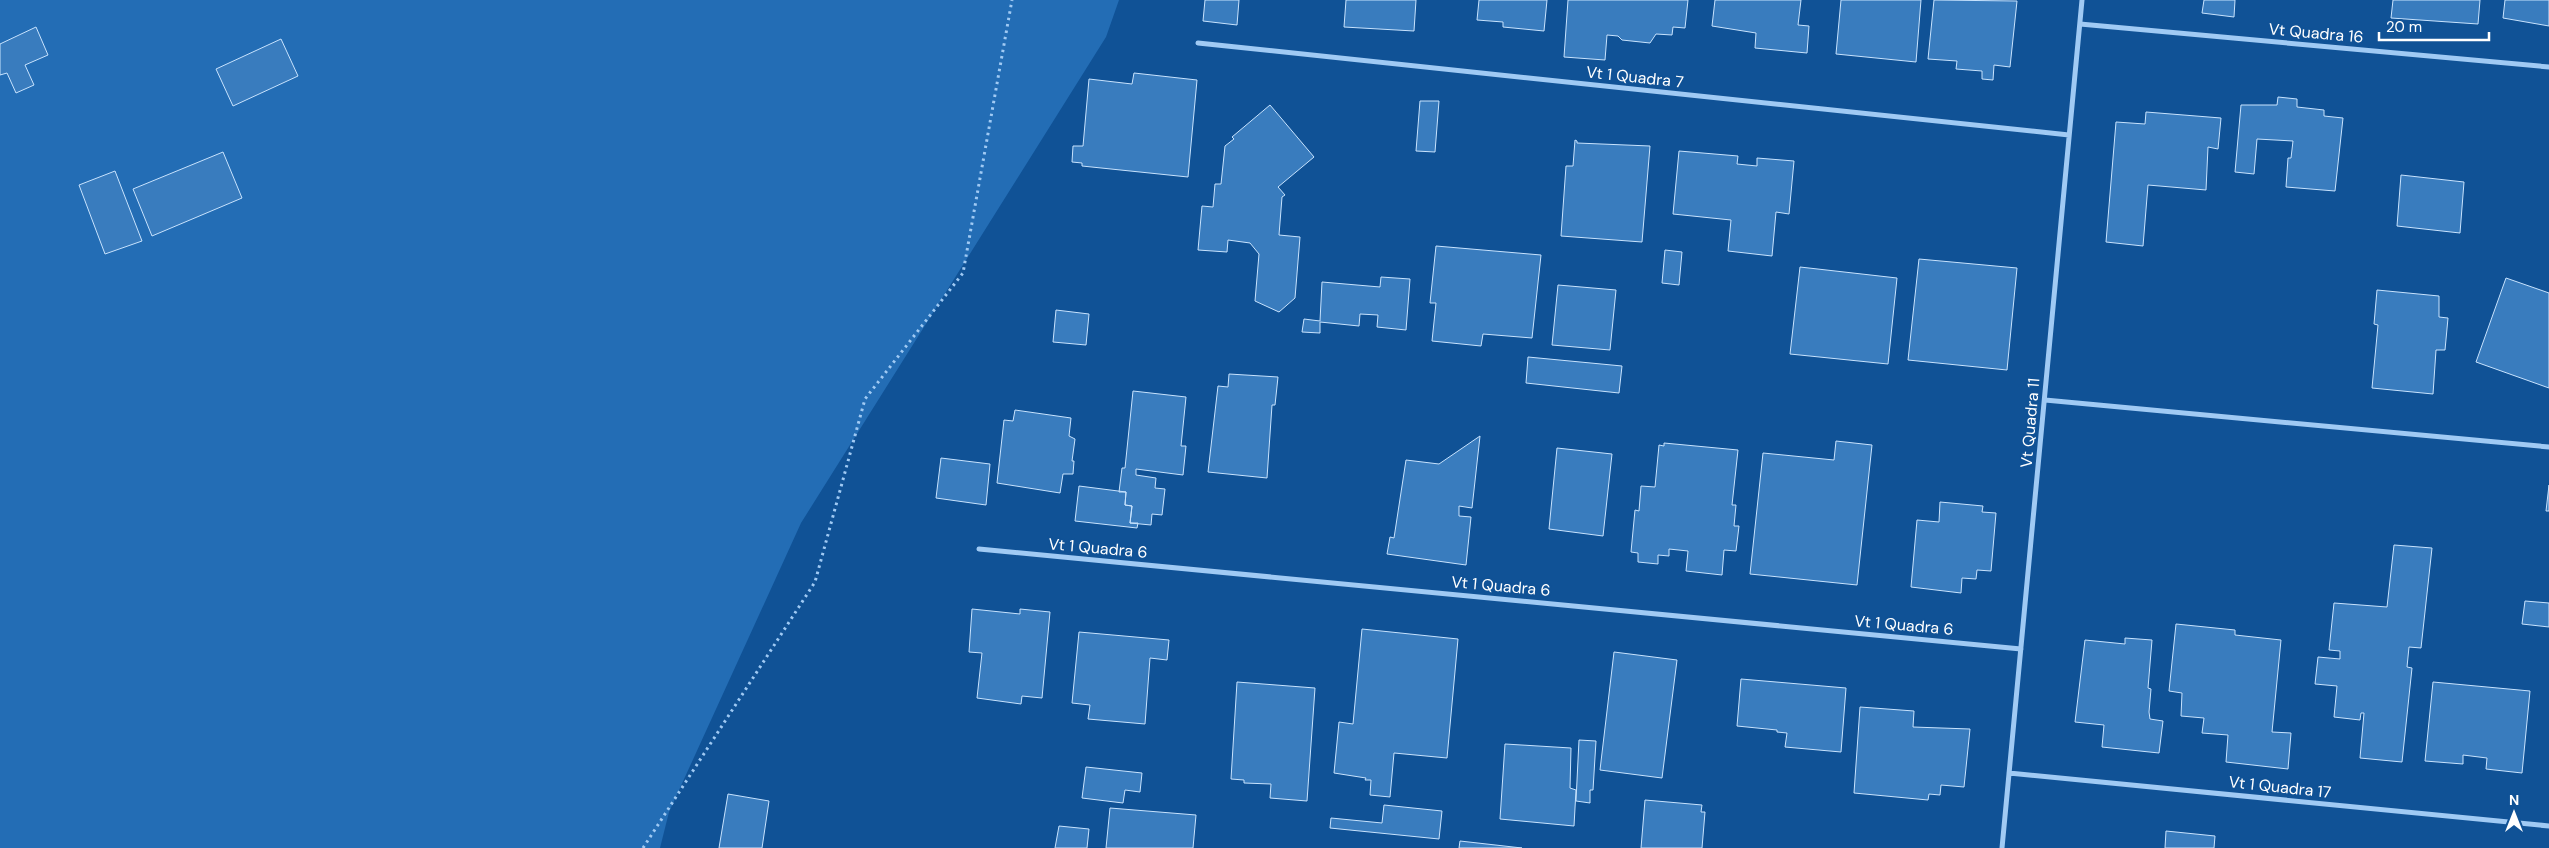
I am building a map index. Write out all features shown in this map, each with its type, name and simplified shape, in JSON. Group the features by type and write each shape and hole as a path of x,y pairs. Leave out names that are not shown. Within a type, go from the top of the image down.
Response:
{"street":[{"name":"Vt Quadra 11","path":"2002,848 2082,0"},
{"name":"Vt Quadra 16","path":"2080,24 2549,67"},
{"name":"Vt 1 Quadra 7","path":"1198,43 2069,135"},
{"path":"2044,400 2549,447"},
{"name":"Vt 1 Quadra 6","path":"979,549 2021,649"},
{"name":"Vt 1 Quadra 17","path":"2009,773 2549,826"}],"path":[{"path":"643,848 815,582 866,399 963,273 1012,0"}],"shaded area":[{"path":"0,0 1119,0 1106,37 801,523 669,812 660,848 0,848"}],"building":[{"path":"1205,0 1239,0 1237,25 1203,21"},
{"path":"1346,0 1416,0 1414,31 1344,27"},
{"path":"1479,0 1547,0 1544,31 1503,27 1503,22 1477,20"},
{"path":"1568,0 1688,0 1685,28 1673,27 1672,35 1656,34 1650,43 1622,40 1618,36 1607,35 1605,60 1564,57"},
{"path":"1715,0 1801,0 1798,25 1809,26 1807,53 1755,48 1756,33 1712,26"},
{"path":"1841,0 1921,0 1916,62 1836,54"},
{"path":"1934,0 2017,1 2010,67 1994,65 1993,80 1982,79 1982,71 1956,69 1957,61 1928,59"},
{"path":"2204,0 2235,0 2234,17 2202,13"},
{"path":"2393,0 2480,0 2478,24 2391,18"},
{"path":"2505,0 2549,0 2549,26 2503,18"},
{"path":"36,27 48,55 25,65 34,85 16,93 7,73 0,75 0,44"},
{"path":"281,39 298,76 233,106 216,69"},
{"path":"1134,73 1197,80 1188,177 1082,166 1082,163 1072,162 1073,146 1083,146 1089,79 1132,84"},
{"path":"2278,97 2297,99 2297,107 2324,110 2324,116 2343,118 2335,191 2286,187 2288,158 2291,158 2293,141 2257,139 2254,174 2235,172 2241,105 2277,105"},
{"path":"1420,101 1439,101 1435,152 1416,151"},
{"path":"1270,105 1314,157 1278,187 1285,195 1282,197 1279,235 1300,237 1295,298 1279,312 1255,301 1259,254 1250,243 1228,240 1227,252 1198,250 1202,206 1213,207 1215,184 1221,184 1225,146 1234,139 1232,137"},
{"path":"2146,112 2221,118 2218,149 2208,147 2206,190 2148,185 2143,246 2106,242 2116,122 2145,124"},
{"path":"1575,140 1577,143 1650,146 1642,242 1561,236 1566,166 1573,166"},
{"path":"1679,151 1738,156 1737,164 1757,166 1757,158 1794,161 1789,214 1776,212 1772,256 1728,251 1731,220 1673,214"},
{"path":"223,152 242,198 152,236 133,189"},
{"path":"115,171 142,241 105,254 79,185"},
{"path":"2401,175 2464,182 2460,233 2397,226"},
{"path":"1436,246 1541,255 1532,338 1483,334 1481,346 1432,341 1436,303 1430,303"},
{"path":"1665,250 1682,252 1679,285 1662,283"},
{"path":"1919,259 2017,268 2007,370 1908,360"},
{"path":"1800,267 1897,278 1888,364 1790,354"},
{"path":"1381,277 1410,279 1406,330 1377,327 1378,315 1360,314 1359,326 1320,322 1320,333 1302,332 1304,319 1320,321 1322,282 1380,287"},
{"path":"2506,278 2549,293 2549,388 2476,362"},
{"path":"1558,285 1616,290 1610,350 1552,345"},
{"path":"2377,290 2439,296 2439,317 2448,318 2445,350 2436,350 2433,394 2372,388 2378,325 2374,324"},
{"path":"1056,310 1089,314 1086,345 1053,342"},
{"path":"1528,357 1622,366 1619,393 1526,383"},
{"path":"1229,374 1278,377 1275,405 1272,405 1267,478 1208,472 1218,386 1228,387"},
{"path":"1133,391 1186,397 1181,446 1186,446 1183,475 1136,469 1136,475 1156,478 1155,488 1165,489 1162,515 1152,514 1151,525 1130,523 1132,506 1125,505 1126,492 1119,492 1122,468 1125,468"},
{"path":"1015,410 1071,418 1069,436 1075,439 1072,461 1074,461 1073,474 1063,474 1060,493 997,483 1004,420 1013,421"},
{"path":"1480,436 1472,508 1459,506 1459,516 1471,517 1466,565 1387,554 1390,537 1394,538 1406,460 1439,464"},
{"path":"1836,441 1872,445 1857,585 1750,574 1763,453 1834,460"},
{"path":"1664,443 1738,450 1732,505 1736,505 1734,526 1739,526 1736,551 1724,550 1722,575 1686,571 1688,551 1669,549 1669,556 1658,555 1658,564 1638,562 1638,553 1631,552 1635,510 1639,511 1641,486 1655,487 1659,445 1664,446"},
{"path":"1557,448 1612,454 1603,536 1549,529"},
{"path":"941,458 990,464 986,505 936,498"},
{"path":"2549,485 2549,511 2546,511"},
{"path":"1079,486 1126,492 1125,505 1132,506 1130,523 1138,523 1137,528 1075,521"},
{"path":"1940,502 1983,506 1982,512 1996,513 1991,571 1977,570 1976,579 1962,578 1961,593 1911,587 1917,520 1939,522"},
{"path":"2394,545 2432,548 2421,648 2409,647 2407,667 2412,668 2402,762 2360,758 2364,713 2361,713 2360,720 2334,717 2337,686 2315,684 2318,657 2340,659 2340,651 2329,650 2334,603 2387,607"},
{"path":"2525,601 2549,603 2549,627 2522,624"},
{"path":"972,609 1020,614 1020,609 1050,612 1042,698 1022,696 1021,704 977,698 982,653 969,652"},
{"path":"2176,624 2235,630 2235,635 2281,640 2272,732 2291,733 2288,769 2226,762 2228,735 2202,733 2204,718 2181,716 2182,693 2169,691"},
{"path":"1362,629 1458,639 1447,758 1394,753 1390,797 1370,795 1371,780 1334,773 1339,722 1353,724"},
{"path":"1079,632 1169,640 1167,660 1150,658 1145,724 1088,719 1090,705 1072,703"},
{"path":"2125,638 2152,640 2148,688 2151,689 2149,712 2150,719 2163,721 2159,753 2102,747 2104,725 2075,722 2085,640 2125,644"},
{"path":"1614,652 1677,660 1662,778 1600,770"},
{"path":"1741,679 1846,688 1841,752 1785,747 1787,733 1777,732 1777,730 1737,726"},
{"path":"1237,682 1315,688 1307,801 1270,798 1271,784 1244,783 1244,780 1231,779"},
{"path":"2433,682 2530,691 2522,773 2486,769 2487,758 2463,755 2463,764 2425,761"},
{"path":"1860,707 1914,711 1913,727 1970,729 1964,787 1941,785 1940,795 1929,794 1928,800 1854,793"},
{"path":"1579,740 1596,741 1593,790 1590,790 1590,803 1576,801"},
{"path":"1505,744 1571,748 1570,788 1576,790 1574,826 1500,819"},
{"path":"1086,767 1142,773 1140,792 1125,790 1123,803 1082,798"},
{"path":"728,794 769,801 762,848 719,848"},
{"path":"1645,800 1702,805 1701,812 1705,812 1702,848 1641,848"},
{"path":"1384,805 1442,811 1439,839 1330,828 1331,818 1382,823"},
{"path":"1110,808 1196,815 1193,848 1106,848"},
{"path":"1059,826 1089,829 1087,848 1055,848"},
{"path":"2166,831 2215,836 2214,848 2165,848"},
{"path":"1460,841 1522,848 1459,848"}]}
